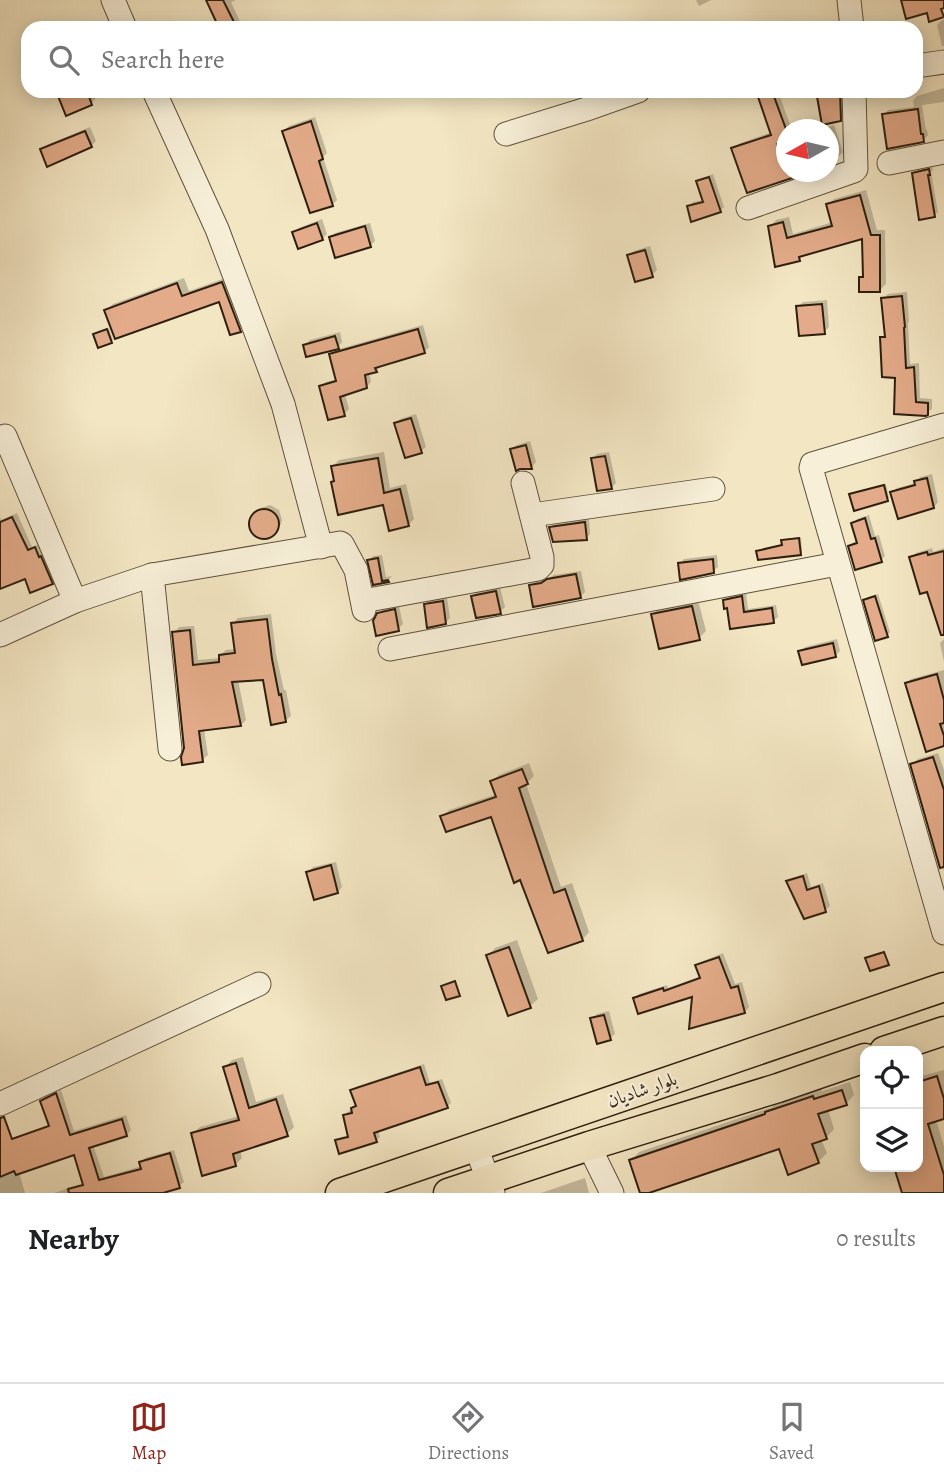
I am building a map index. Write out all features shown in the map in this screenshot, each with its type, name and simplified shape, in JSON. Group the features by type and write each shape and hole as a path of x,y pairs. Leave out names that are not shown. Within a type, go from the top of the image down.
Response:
{"main road":[{"name":"بلوار شادیان","path":"340,1193 944,987"},
{"path":"899,1046 944,1031"},
{"name":"بلوار شادیان","path":"448,1193 491,1186 589,1146 860,1060"}],"street":[{"path":"113,0 122,21"},
{"path":"849,0 849,21"},
{"path":"923,65 944,62"},
{"path":"157,98 218,229 283,404 331,545"},
{"path":"506,134 618,98"},
{"path":"748,208 856,169 854,98"},
{"path":"889,163 944,152"},
{"path":"944,425 812,464 811,472 944,933"},
{"path":"5,436 75,601"},
{"path":"0,635 75,601 152,575 331,545 342,544 356,570 363,606 538,569 542,565 542,557 523,483"},
{"path":"532,515 713,489"},
{"path":"390,649 837,564"},
{"path":"152,575 170,749"},
{"path":"0,1104 260,984"},
{"path":"589,1146 612,1193"},
{"path":"476,1147 491,1186"}],"building":[{"path":"206,0 223,0 234,21 216,21"},
{"path":"901,0 944,0 944,8 941,9 944,17 929,22 927,13 906,19"},
{"path":"59,98 90,98 92,105 66,116"},
{"path":"758,98 775,98 782,119 776,119 776,182 780,182 747,193 731,148 771,135"},
{"path":"817,98 840,98 841,121 821,119"},
{"path":"918,109 924,142 887,149 882,114"},
{"path":"311,121 323,159 319,161 333,206 310,213 282,131"},
{"path":"85,131 92,147 47,167 40,149"},
{"path":"929,169 935,217 919,220 912,173"},
{"path":"709,177 721,212 691,222 687,206 703,202 696,181"},
{"path":"860,195 871,235 880,235 880,292 859,292 859,277 863,277 862,239 799,257 800,261 775,267 768,226 783,222 787,238 832,226 826,204"},
{"path":"317,223 323,240 298,249 292,232"},
{"path":"365,226 371,247 335,258 329,237"},
{"path":"645,250 653,277 635,282 627,255"},
{"path":"222,282 241,332 230,335 219,302 115,339 104,310 177,283 182,296"},
{"path":"902,296 906,368 914,367 916,402 928,403 926,416 894,414 895,378 882,377 880,337 885,337 881,298"},
{"path":"822,304 825,334 799,336 796,306"},
{"path":"107,329 112,343 98,348 93,334"},
{"path":"418,329 425,353 375,368 377,372 365,375 367,388 340,397 345,416 328,420 319,386 336,381 329,354"},
{"path":"335,336 339,349 306,357 303,345"},
{"path":"411,418 422,453 405,458 394,423"},
{"path":"526,445 532,469 516,471 510,449"},
{"path":"605,456 612,489 597,491 591,458"},
{"path":"378,458 384,493 400,489 409,526 389,531 383,505 338,515 331,482 334,481 331,466"},
{"path":"927,478 934,508 898,519 890,492 915,485 914,481"},
{"path":"884,485 888,501 854,511 849,494"},
{"path":"264,509 274,514 279,524 274,534 264,539 254,534 249,524 254,514"},
{"path":"12,517 28,550 35,547 39,557 41,556 53,584 30,593 25,579 0,589 0,522"},
{"path":"865,518 871,539 875,538 882,562 855,570 848,546 857,543 851,523"},
{"path":"585,522 587,540 553,542 549,527"},
{"path":"799,538 801,555 758,560 756,551 782,545 781,540"},
{"path":"944,551 944,635 941,635 927,592 920,594 909,557"},
{"path":"378,558 382,581 389,582 373,585 367,560"},
{"path":"713,559 714,573 680,580 678,563"},
{"path":"576,574 581,598 533,607 529,585"},
{"path":"496,591 501,614 476,618 471,596"},
{"path":"742,596 744,612 772,608 774,623 730,629 723,600"},
{"path":"875,596 888,637 875,641 863,600"},
{"path":"443,601 446,624 427,628 424,604"},
{"path":"692,606 700,640 659,649 651,614"},
{"path":"395,609 399,631 376,636 373,621 377,613"},
{"path":"267,619 272,659 286,722 271,725 263,680 232,682 241,726 199,731 203,762 182,765 184,748 172,632 190,630 193,665 219,662 219,655 235,653 231,623"},
{"path":"833,643 836,657 802,665 798,651"},
{"path":"937,674 944,700 944,723 940,724 944,746 926,752 905,683"},
{"path":"933,757 944,790 944,867 940,868 910,764"},
{"path":"522,769 528,784 519,788 554,893 565,889 583,941 548,953 520,880 514,883 491,817 446,832 440,816 496,797 490,781"},
{"path":"331,865 338,893 314,900 306,872"},
{"path":"803,876 807,890 819,886 826,912 804,919 786,881"},
{"path":"509,947 531,1008 508,1016 486,955"},
{"path":"884,952 889,965 870,971 865,958"},
{"path":"719,957 731,988 738,986 745,1013 689,1029 692,997 638,1014 633,998 663,988 664,991 700,978 695,965"},
{"path":"455,981 460,996 446,1000 441,986"},
{"path":"604,1015 611,1040 597,1044 590,1018"},
{"path":"236,1063 249,1108 276,1099 288,1136 233,1154 236,1166 202,1176 191,1133 239,1120 223,1067"},
{"path":"420,1067 426,1085 438,1082 448,1108 374,1133 377,1142 339,1154 335,1140 348,1137 343,1115 352,1113 351,1108 356,1106 350,1090"},
{"path":"937,1076 944,1099 944,1119 928,1124 944,1175 944,1193 902,1193 896,1172 923,1172 923,1080"},
{"path":"842,1090 847,1105 818,1114 827,1139 812,1144 819,1163 788,1175 779,1149 649,1193 640,1193 629,1160 813,1096 814,1099"},
{"path":"56,1093 70,1135 122,1119 127,1136 89,1148 99,1180 141,1169 139,1162 170,1153 180,1188 163,1193 69,1193 68,1189 83,1185 74,1155 16,1175 14,1171 0,1177 0,1118 4,1117 12,1139 49,1126 40,1101"}]}
